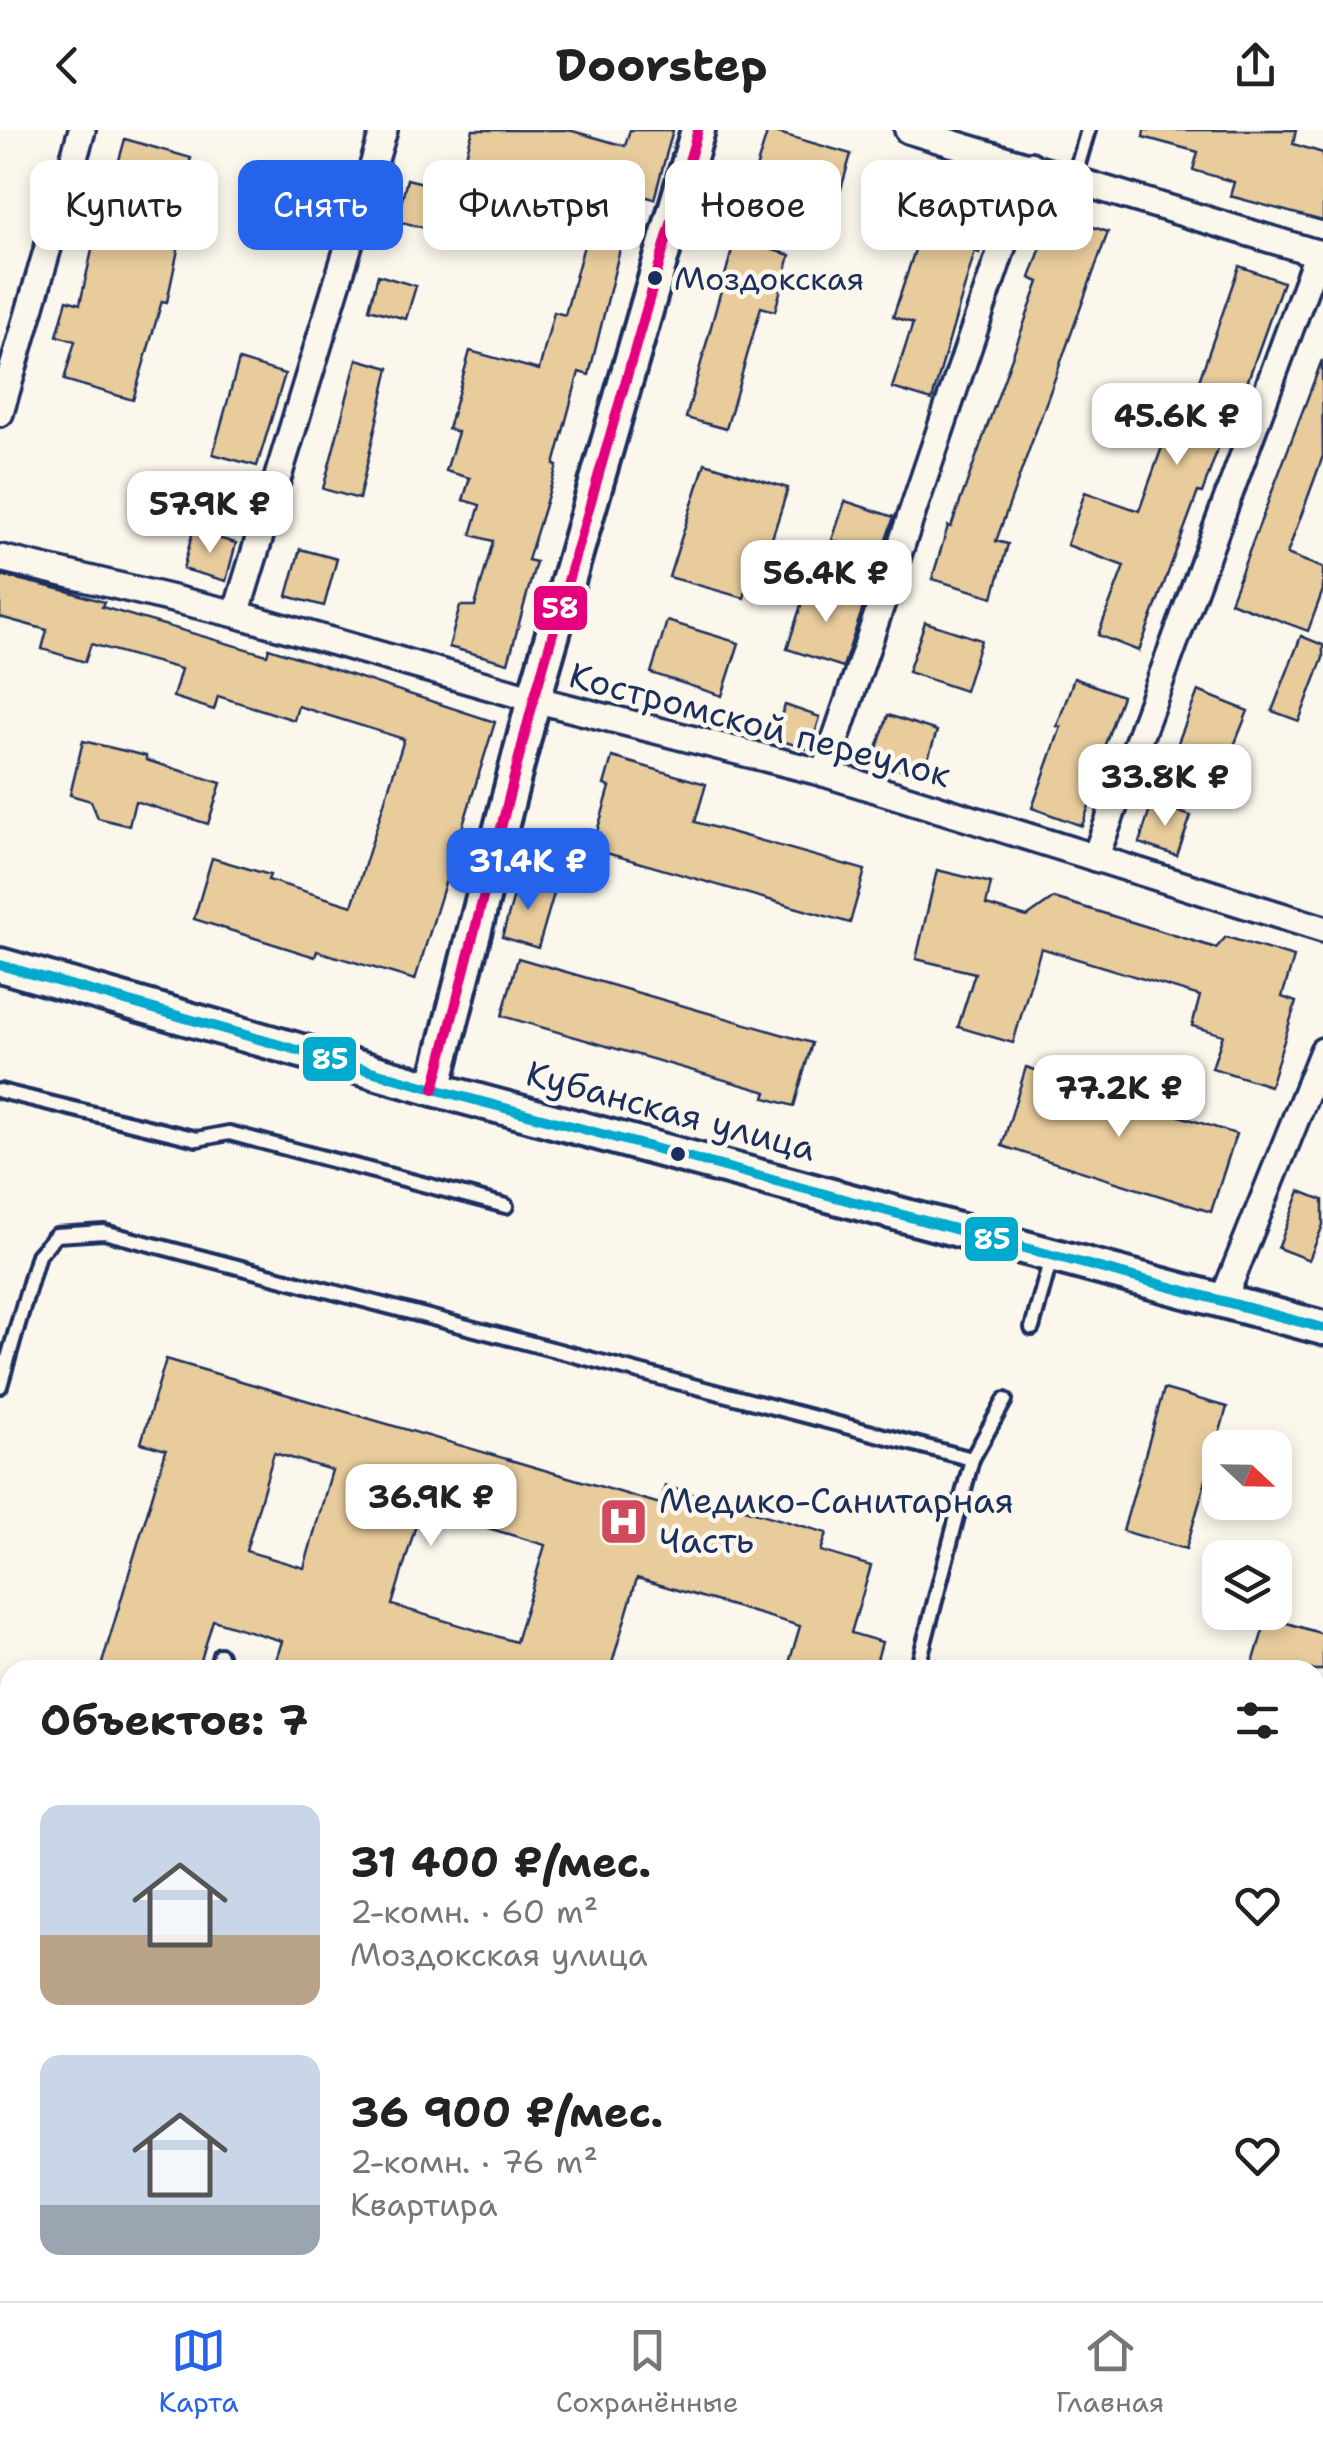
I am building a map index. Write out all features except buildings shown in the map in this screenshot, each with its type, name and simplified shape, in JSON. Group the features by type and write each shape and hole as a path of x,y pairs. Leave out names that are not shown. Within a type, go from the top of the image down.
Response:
{"main road":[{"path":"434,1089 534,699 698,130"},
{"name":"Кубанская улица","path":"0,965 434,1089 1323,1328"}],"street":[{"path":"0,414 82,130"},
{"path":"236,614 384,130"},
{"path":"908,130 1013,160"},
{"path":"1093,184 1320,254 1095,858"},
{"path":"824,773 1001,250"},
{"name":"Костромской переулок","path":"0,558 236,614 534,699 824,773 1323,930"},
{"path":"1223,1300 1323,1051"}],"lane":[{"path":"1079,160 1088,130"},
{"path":"0,1091 196,1139 229,1133 506,1206"},
{"path":"0,1386 38,1255 56,1236 104,1232 972,1459"},
{"path":"1032,1328 1052,1254"},
{"path":"920,1660 972,1459 1005,1400"},
{"path":"219,1660 220,1655"}],"transit line":[{"name":"58","path":"434,1089 534,699 698,130"},
{"name":"85","path":"0,965 434,1089 1323,1328"}],"place":[{"name":"Моздокская","path":"655,278"},
{"name":"Медико-Санитарная Часть","path":"624,1521"}]}
